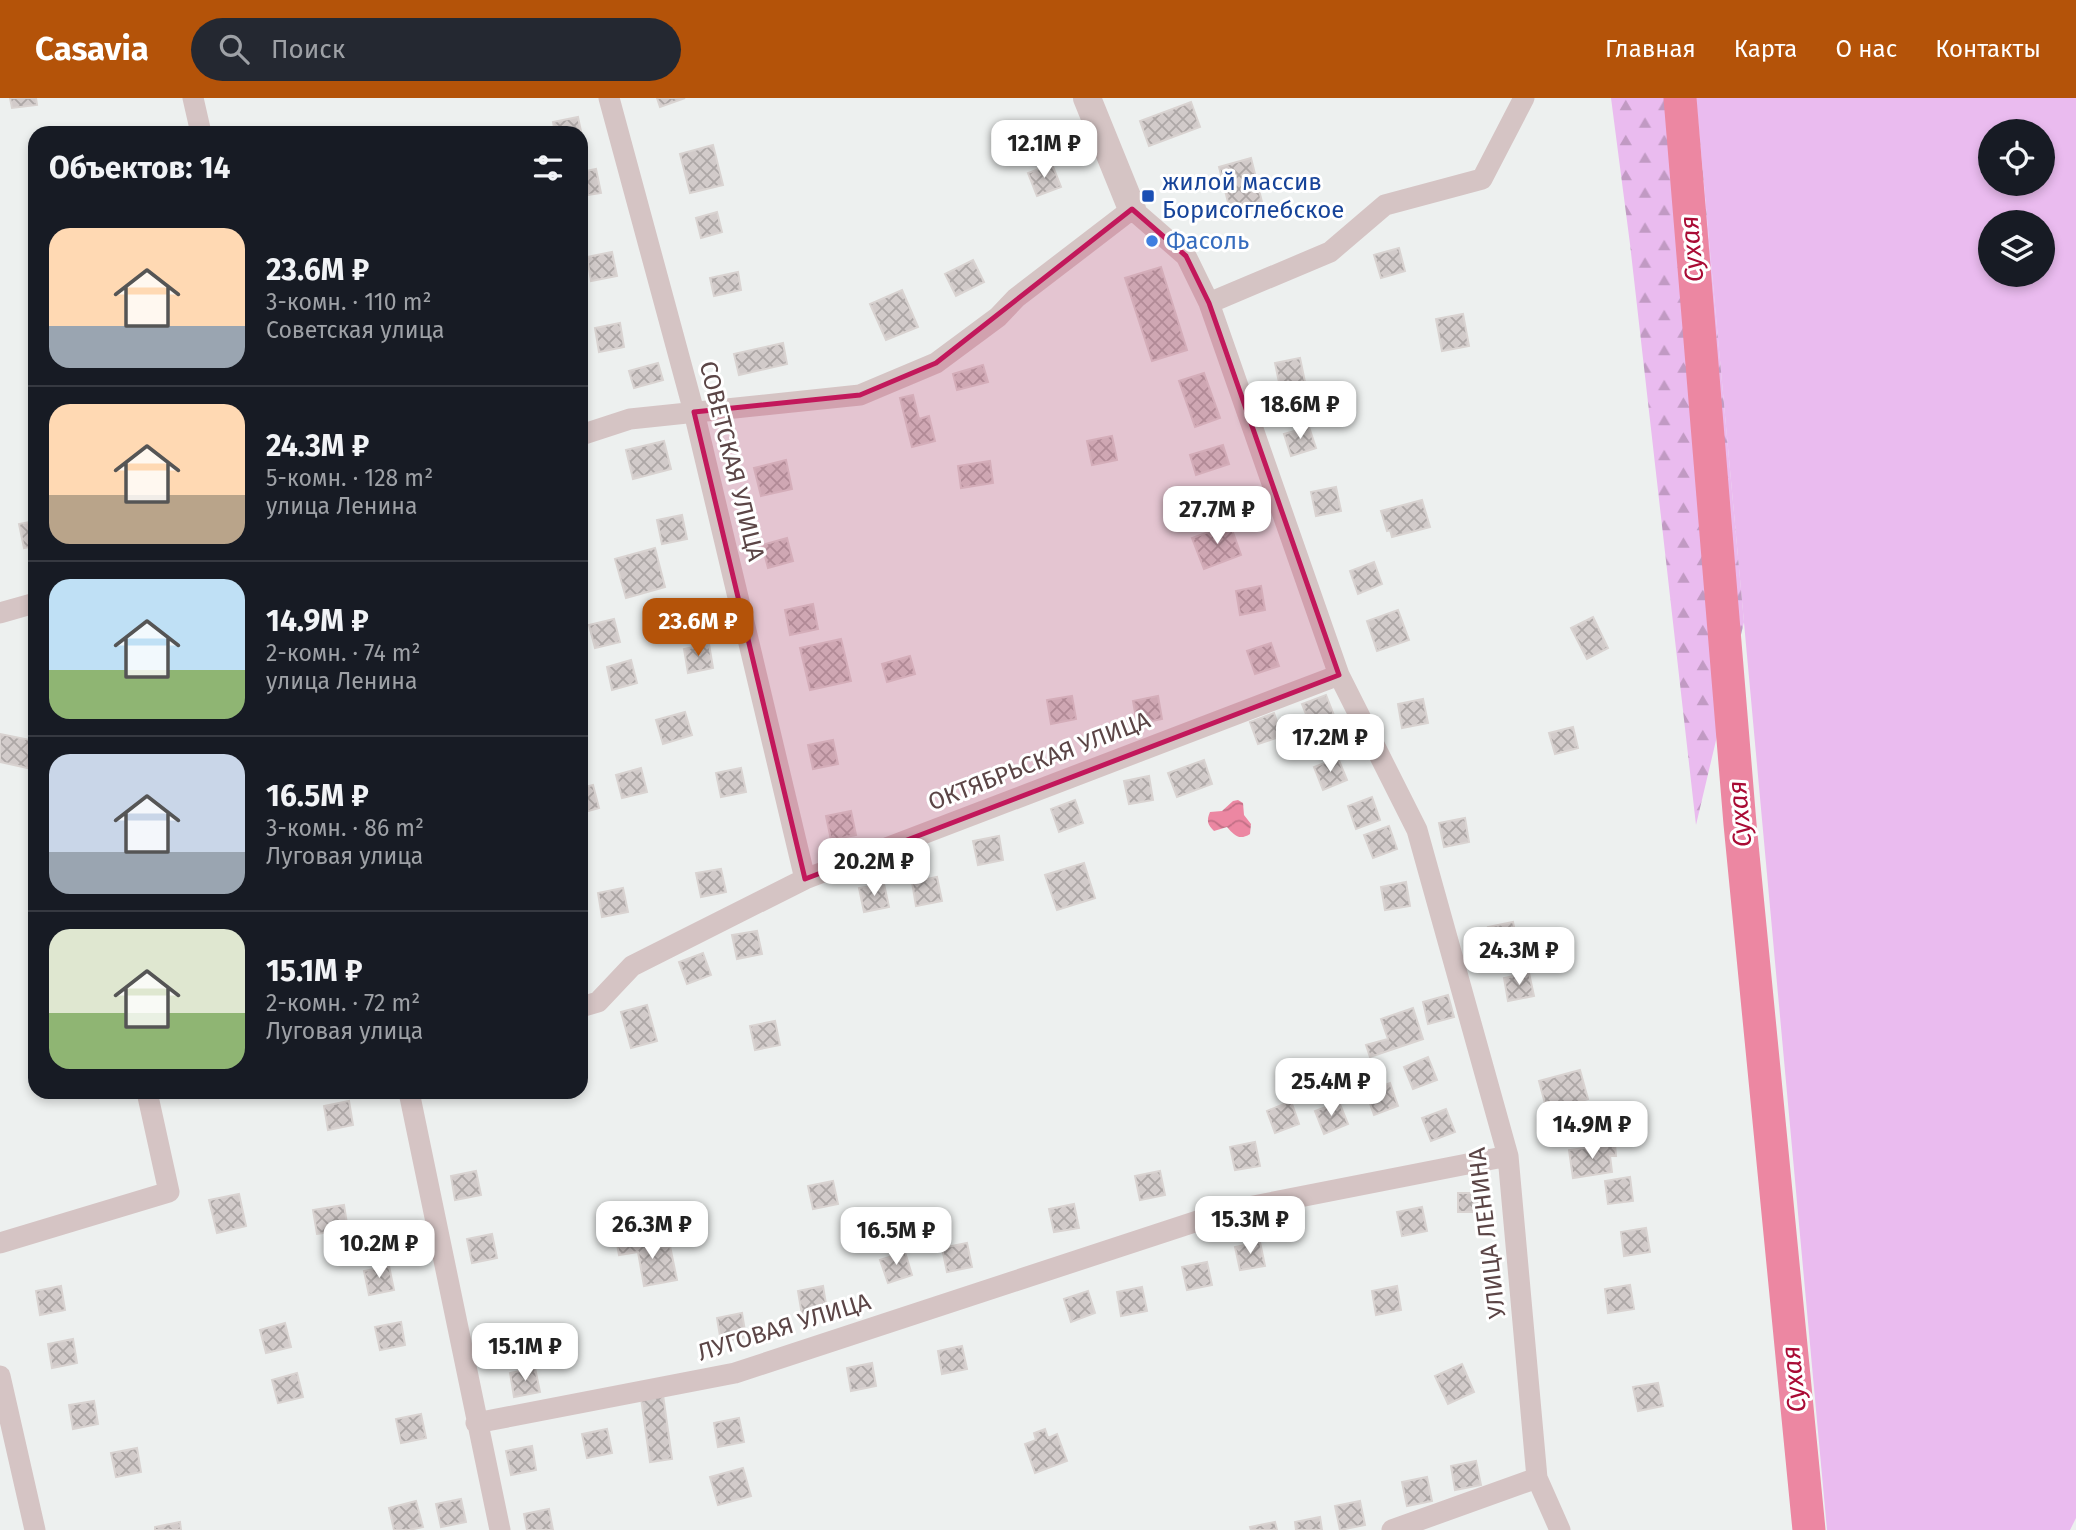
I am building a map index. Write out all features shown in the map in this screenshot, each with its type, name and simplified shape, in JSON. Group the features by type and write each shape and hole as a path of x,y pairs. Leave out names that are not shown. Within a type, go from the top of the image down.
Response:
{"street":[{"path":"193,98 199,126"},
{"name":"СОВЕТСКАЯ УЛИЦА","path":"609,98 694,412 805,879"},
{"path":"588,433 629,419 860,395 936,363 998,317 1016,298 1132,209 1087,98"},
{"path":"1209,303 1330,252 1385,205 1482,179 1524,98"},
{"name":"УЛИЦА ЛЕНИНА","path":"1132,209 1186,257 1209,303 1339,674 1417,830 1508,1156 1538,1478 1560,1530"},
{"path":"0,613 28,605"},
{"name":"ОКТЯБРЬСКАЯ УЛИЦА","path":"588,1005 598,1002 632,966 805,879 1339,674"},
{"path":"0,1243 169,1192 149,1099"},
{"path":"410,1099 500,1530"},
{"name":"ЛУГОВАЯ УЛИЦА","path":"476,1423 735,1373 1228,1211 1508,1156"},
{"path":"0,1376 35,1530"},
{"path":"1392,1530 1538,1478"}],"highlighted area":[{"path":"1132,209 1186,256 1209,303 1339,675 805,879 694,412 860,395 936,363"}],"green space":[{"path":"1611,98 1696,98 1744,622 1696,825 1630,244"},
{"path":"1696,98 2076,98 2076,1518 2070,1530 1827,1530"}],"water":[{"path":"1238,800 1243,803 1244,815 1251,824 1250,834 1240,837 1227,827 1214,831 1208,823 1210,812 1222,811"}],"building":[{"path":"10,98 36,98 37,105 12,108"},
{"path":"657,98 685,98 660,107"},
{"path":"1191,102 1200,127 1149,146 1140,121"},
{"path":"578,117 580,126 554,126 553,122"},
{"path":"713,145 723,185 690,193 680,154"},
{"path":"1251,158 1262,202 1230,210 1219,167"},
{"path":"1052,164 1061,187 1037,196 1028,173"},
{"path":"596,169 601,193 588,195 588,171"},
{"path":"717,212 722,232 701,238 696,218"},
{"path":"1399,248 1405,271 1381,278 1374,255"},
{"path":"612,252 617,276 591,281 588,257"},
{"path":"973,260 984,282 956,296 945,274"},
{"path":"1161,267 1187,350 1152,361 1125,278"},
{"path":"738,272 741,290 714,296 710,278"},
{"path":"902,290 918,327 886,340 870,304"},
{"path":"1463,314 1469,346 1442,351 1436,319"},
{"path":"620,323 624,347 599,352 595,328"},
{"path":"783,343 787,364 739,375 734,354"},
{"path":"1300,358 1305,382 1280,387 1275,363"},
{"path":"658,363 663,380 634,388 629,371"},
{"path":"983,365 988,382 957,390 953,374"},
{"path":"1204,373 1220,418 1195,427 1179,381"},
{"path":"913,395 919,419 929,416 935,441 912,447 900,398"},
{"path":"1309,427 1316,448 1291,456 1284,434"},
{"path":"1112,436 1117,460 1092,465 1087,441"},
{"path":"664,441 671,469 633,479 626,450"},
{"path":"1223,445 1229,464 1196,475 1190,455"},
{"path":"786,460 792,489 761,496 754,468"},
{"path":"990,461 993,483 961,488 958,466"},
{"path":"1336,487 1341,511 1316,516 1311,492"},
{"path":"1422,500 1430,527 1392,537 1390,530 1387,531 1381,511"},
{"path":"682,515 687,539 662,544 657,520"},
{"path":"28,522 28,547 24,548 19,524"},
{"path":"1230,524 1241,555 1204,569 1192,538"},
{"path":"787,538 793,561 768,568 762,545"},
{"path":"655,548 665,587 626,598 615,559"},
{"path":"1374,562 1382,584 1358,594 1350,571"},
{"path":"1261,586 1265,610 1240,615 1236,591"},
{"path":"813,604 818,629 790,635 785,610"},
{"path":"1398,610 1409,640 1377,651 1367,621"},
{"path":"1593,617 1608,648 1587,659 1571,628"},
{"path":"614,619 620,642 595,648 589,625"},
{"path":"841,639 851,681 810,690 800,648"},
{"path":"1271,643 1279,666 1255,674 1247,651"},
{"path":"709,644 713,668 688,673 684,649"},
{"path":"910,656 915,674 887,682 882,664"},
{"path":"631,660 637,683 612,690 607,667"},
{"path":"1326,695 1335,718 1311,727 1302,704"},
{"path":"1072,696 1076,719 1051,724 1047,700"},
{"path":"1158,696 1162,719 1137,724 1133,701"},
{"path":"1423,699 1428,723 1402,728 1398,704"},
{"path":"685,712 692,735 663,744 656,720"},
{"path":"1274,713 1282,736 1258,744 1250,722"},
{"path":"1573,727 1578,748 1555,754 1549,733"},
{"path":"0,734 28,740 28,768 0,762"},
{"path":"833,740 838,764 813,769 808,745"},
{"path":"1338,758 1347,780 1323,790 1314,767"},
{"path":"1204,760 1212,784 1177,797 1168,773"},
{"path":"641,768 647,792 622,798 616,775"},
{"path":"741,768 746,792 721,797 716,773"},
{"path":"1149,776 1153,800 1129,804 1124,781"},
{"path":"593,785 599,808 588,811 588,786"},
{"path":"1372,797 1380,820 1356,829 1348,806"},
{"path":"1075,800 1083,823 1059,832 1051,809"},
{"path":"851,811 856,835 831,840 826,816"},
{"path":"1465,818 1469,842 1444,847 1439,823"},
{"path":"1389,826 1397,849 1373,858 1364,835"},
{"path":"999,836 1003,860 978,865 973,841"},
{"path":"1084,863 1095,898 1057,910 1045,875"},
{"path":"721,869 726,892 701,897 696,873"},
{"path":"937,877 942,901 916,906 912,882"},
{"path":"1406,882 1410,906 1385,910 1381,887"},
{"path":"884,884 889,907 864,912 859,888"},
{"path":"623,888 628,912 602,917 598,893"},
{"path":"1513,922 1518,946 1493,950 1488,927"},
{"path":"757,931 762,954 737,959 732,935"},
{"path":"703,953 711,975 687,984 679,962"},
{"path":"1529,973 1534,996 1508,1001 1504,978"},
{"path":"1448,995 1454,1017 1428,1024 1423,1002"},
{"path":"647,1005 657,1041 631,1048 621,1012"},
{"path":"1413,1008 1423,1039 1370,1057 1366,1045 1388,1039 1381,1019"},
{"path":"775,1021 780,1045 755,1050 750,1026"},
{"path":"1428,1057 1437,1080 1413,1089 1404,1067"},
{"path":"1580,1070 1588,1099 1547,1111 1539,1081"},
{"path":"1390,1083 1398,1106 1374,1115 1366,1092"},
{"path":"349,1101 353,1125 328,1130 324,1106"},
{"path":"1291,1101 1299,1124 1275,1133 1267,1111"},
{"path":"1339,1102 1348,1124 1324,1134 1315,1111"},
{"path":"1446,1109 1455,1132 1431,1141 1422,1118"},
{"path":"1255,1142 1260,1166 1235,1170 1230,1147"},
{"path":"1615,1144 1616,1156 1610,1156 1612,1172 1573,1178 1569,1150"},
{"path":"476,1171 481,1195 455,1200 451,1176"},
{"path":"1160,1171 1165,1195 1140,1200 1135,1176"},
{"path":"1630,1177 1633,1201 1608,1204 1605,1181"},
{"path":"833,1181 838,1204 813,1209 808,1186"},
{"path":"1458,1193 1479,1193 1480,1212 1458,1212"},
{"path":"239,1194 246,1226 217,1233 209,1200"},
{"path":"1074,1204 1079,1228 1054,1232 1049,1209"},
{"path":"344,1205 348,1230 317,1234 313,1210"},
{"path":"1422,1207 1427,1231 1402,1236 1397,1212"},
{"path":"1646,1228 1650,1252 1624,1256 1621,1232"},
{"path":"492,1234 497,1258 472,1263 467,1239"},
{"path":"648,1238 651,1249 670,1246 677,1280 644,1286 638,1252 619,1255 617,1244"},
{"path":"1260,1242 1265,1266 1240,1270 1235,1247"},
{"path":"967,1243 972,1267 947,1272 942,1248"},
{"path":"905,1252 912,1275 888,1283 880,1260"},
{"path":"1207,1262 1212,1285 1187,1290 1182,1267"},
{"path":"389,1266 394,1290 369,1295 364,1271"},
{"path":"1630,1285 1634,1309 1608,1313 1605,1289"},
{"path":"61,1286 65,1310 40,1315 36,1291"},
{"path":"823,1286 827,1310 802,1315 798,1291"},
{"path":"1397,1286 1401,1310 1376,1315 1372,1291"},
{"path":"1142,1287 1147,1311 1121,1316 1117,1292"},
{"path":"1088,1291 1095,1313 1071,1322 1064,1299"},
{"path":"742,1313 746,1337 721,1342 717,1318"},
{"path":"401,1322 405,1345 380,1350 375,1327"},
{"path":"285,1323 291,1347 266,1353 260,1330"},
{"path":"73,1339 77,1363 52,1368 48,1344"},
{"path":"962,1346 967,1369 942,1374 938,1351"},
{"path":"872,1363 876,1386 851,1391 847,1368"},
{"path":"1462,1364 1474,1392 1448,1404 1435,1376"},
{"path":"535,1368 540,1392 514,1397 510,1373"},
{"path":"297,1373 303,1397 278,1403 272,1380"},
{"path":"1658,1383 1663,1406 1638,1411 1633,1387"},
{"path":"663,1395 672,1459 650,1462 641,1398"},
{"path":"94,1401 98,1424 73,1429 69,1405"},
{"path":"421,1414 426,1438 401,1443 396,1419"},
{"path":"739,1418 744,1442 718,1447 714,1423"},
{"path":"607,1429 612,1453 587,1458 582,1434"},
{"path":"1045,1429 1048,1438 1057,1434 1067,1461 1035,1473 1025,1444 1036,1440 1034,1433"},
{"path":"532,1446 536,1470 511,1475 506,1451"},
{"path":"137,1448 141,1472 116,1477 111,1453"},
{"path":"1476,1461 1481,1485 1455,1490 1451,1466"},
{"path":"743,1468 751,1496 718,1505 710,1477"},
{"path":"1427,1477 1432,1501 1407,1506 1402,1482"},
{"path":"461,1499 466,1522 441,1527 436,1504"},
{"path":"416,1501 423,1527 394,1530 389,1508"},
{"path":"1360,1501 1365,1525 1340,1530 1335,1506"},
{"path":"549,1509 553,1530 527,1530 524,1514"},
{"path":"1320,1517 1322,1530 1296,1530 1295,1522"},
{"path":"180,1522 181,1530 155,1530 155,1527"},
{"path":"1275,1522 1277,1530 1251,1530 1250,1527"}],"waterway":[{"name":"Сухая","path":"1680,98 1740,824 1809,1530"}],"place":[{"name":"жилой массив Борисоглебское","path":"1148,196"},
{"name":"Фасоль","path":"1152,241"}]}
